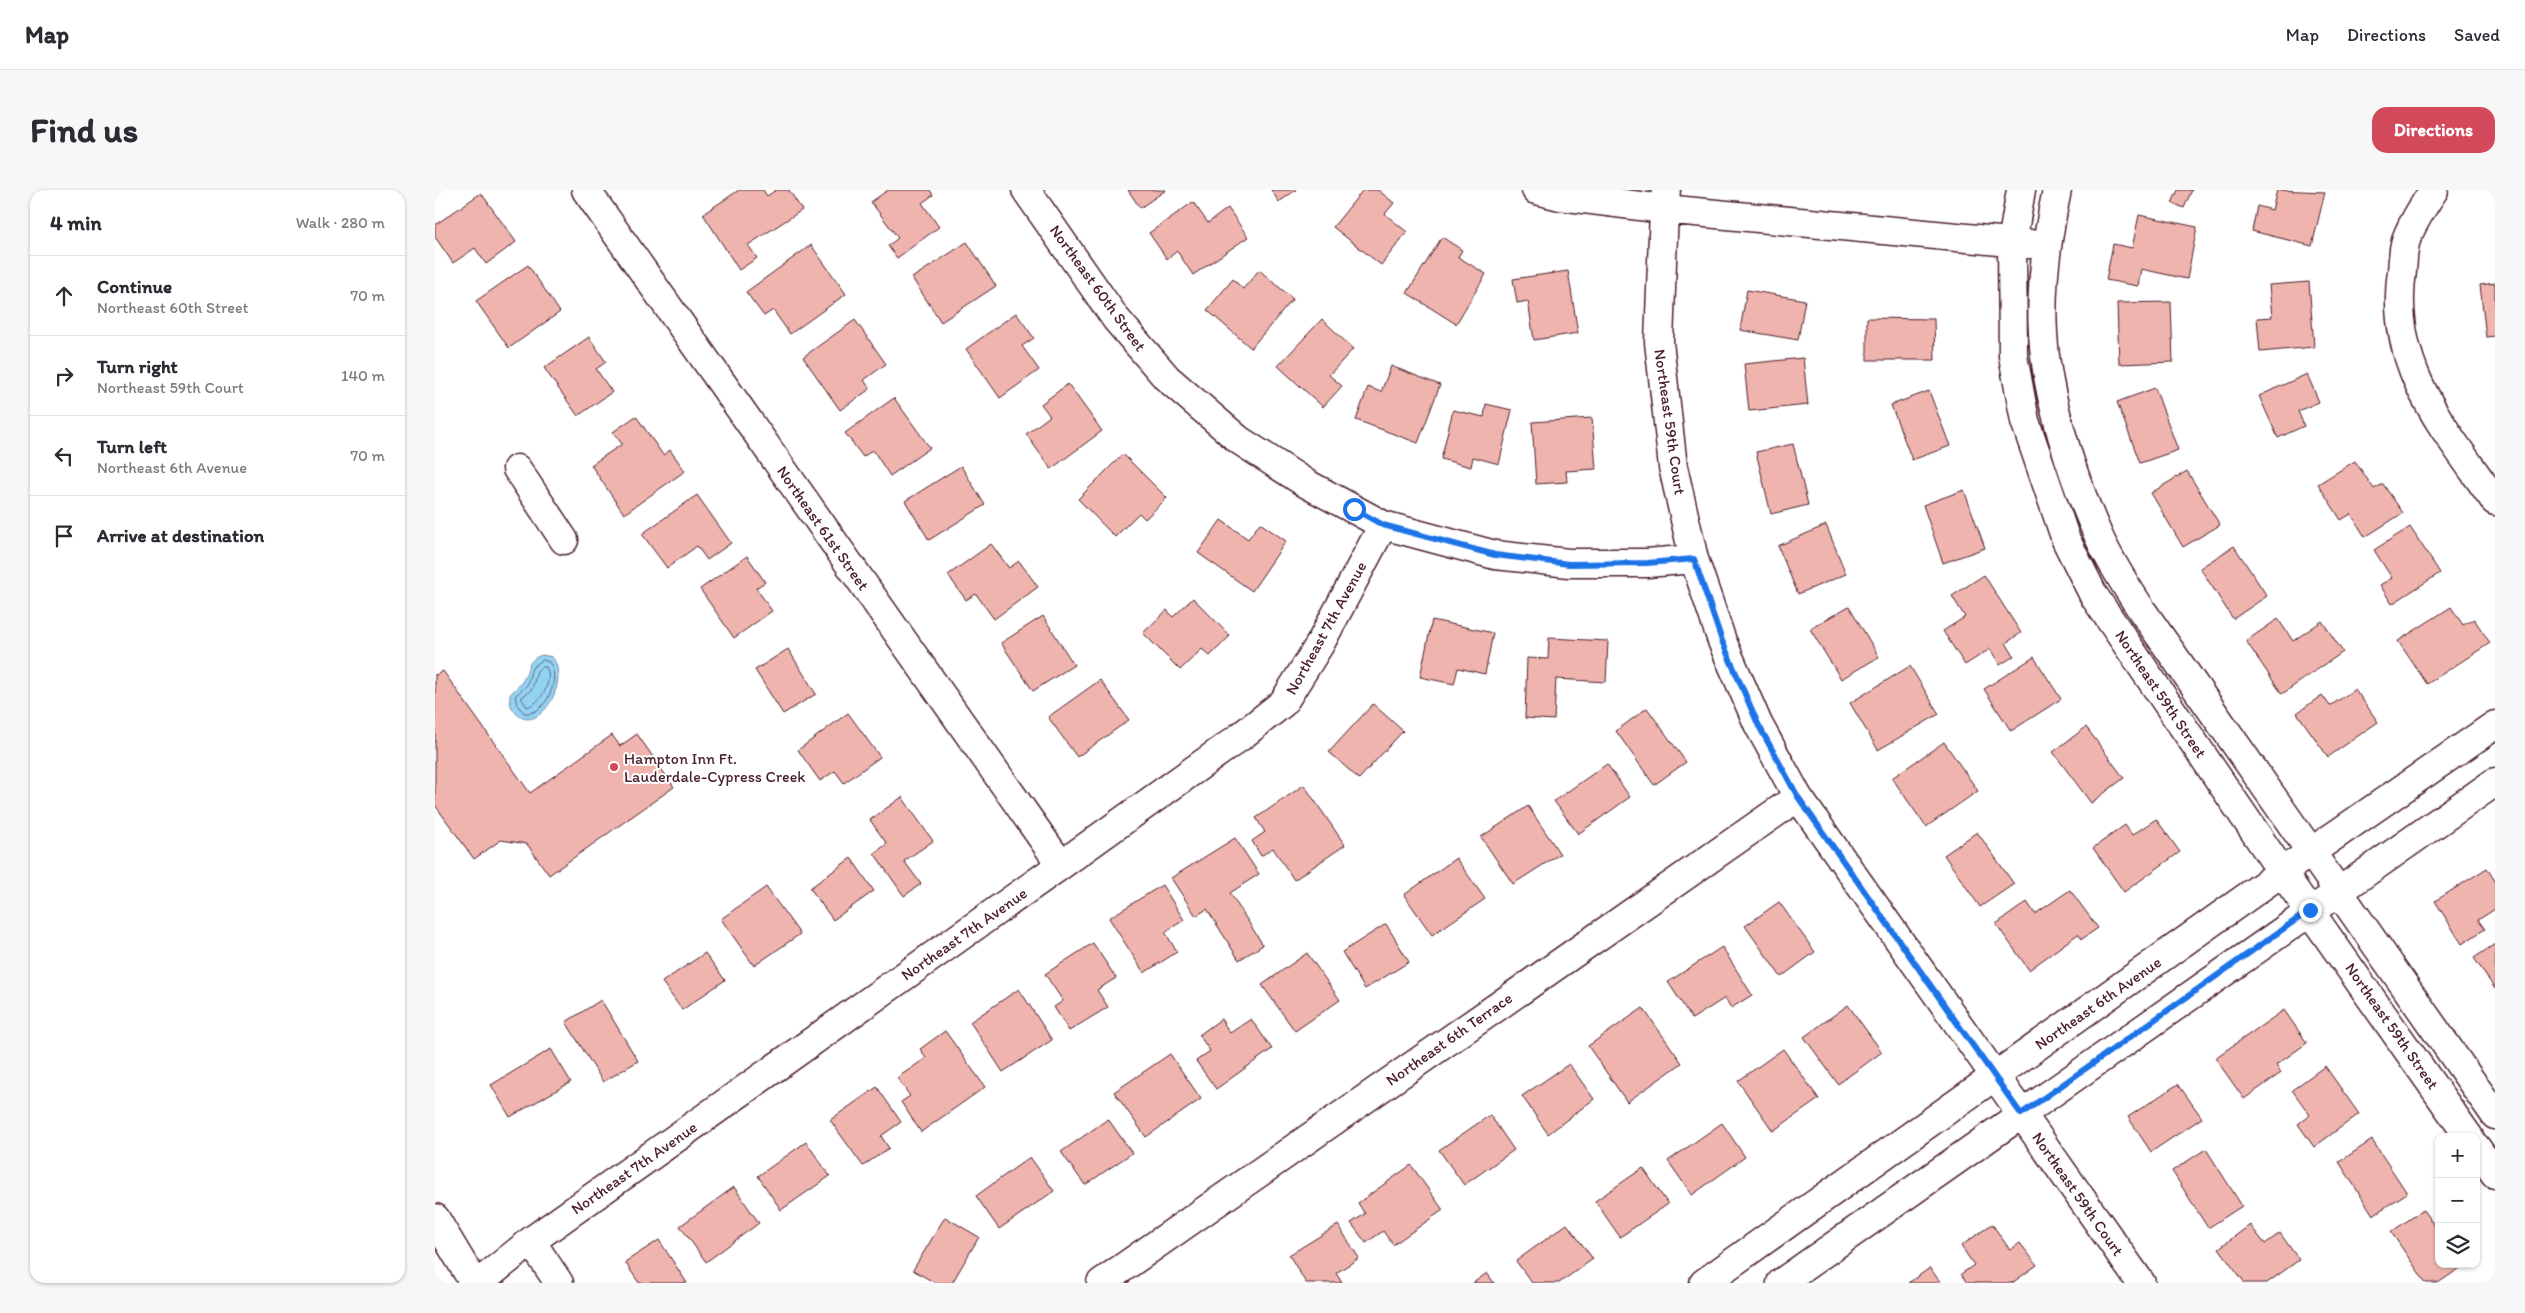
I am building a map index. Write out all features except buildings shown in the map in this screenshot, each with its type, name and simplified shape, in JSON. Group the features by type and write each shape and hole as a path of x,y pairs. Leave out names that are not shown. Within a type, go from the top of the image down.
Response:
{"street":[{"name":"Northeast 61st Street","path":"586,190 1061,865"},
{"name":"Northeast 60th Street","path":"1026,190 1116,319 1167,378 1239,440 1307,484 1383,525 1495,555 1569,564 1647,563 1694,559"},
{"path":"1536,190 1560,196 1665,200 2012,243 2046,245"},
{"name":"Northeast 59th Street","path":"2021,190 2012,243 2013,356 2025,421 2066,540 2094,596 2282,872 2466,1133"},
{"name":"Northeast 59th Street","path":"2057,190 2046,245 2043,334 2051,386 2061,428 2099,537 2116,570 2143,612 2495,1115"},
{"path":"2434,190 2406,241 2398,293 2400,330 2415,379 2437,419 2495,501"},
{"name":"Northeast 59th Court","path":"1665,200 1659,342 1673,466 1694,559 1722,641 1751,708 1798,797 2141,1283"},
{"path":"517,469 564,540"},
{"name":"Northeast 7th Avenue","path":"479,1283 531,1241 1240,737 1283,703 1320,644 1383,525"},
{"name":"Northeast 6th Avenue","path":"1704,1283 2282,872 2495,725"},
{"path":"1781,1283 2337,891 2495,782"},
{"name":"Northeast 6th Terrace","path":"1101,1283 1798,797"},
{"path":"2480,1153 2495,1174"},
{"path":"435,1218 473,1283"},
{"path":"531,1241 559,1283"}],"water":[{"path":"542,655 552,657 557,668 558,680 555,692 542,712 533,718 524,719 513,709 510,695 524,679 530,663"}],"place":[{"name":"Hampton Inn Ft. Lauderdale-Cypress Creek","path":"614,767"}],"route":[{"path":"1354,509 1383,525 1495,555 1569,564 1647,563 1694,559 1722,641 1758,724 1798,797 2021,1114 2310,910"}]}
